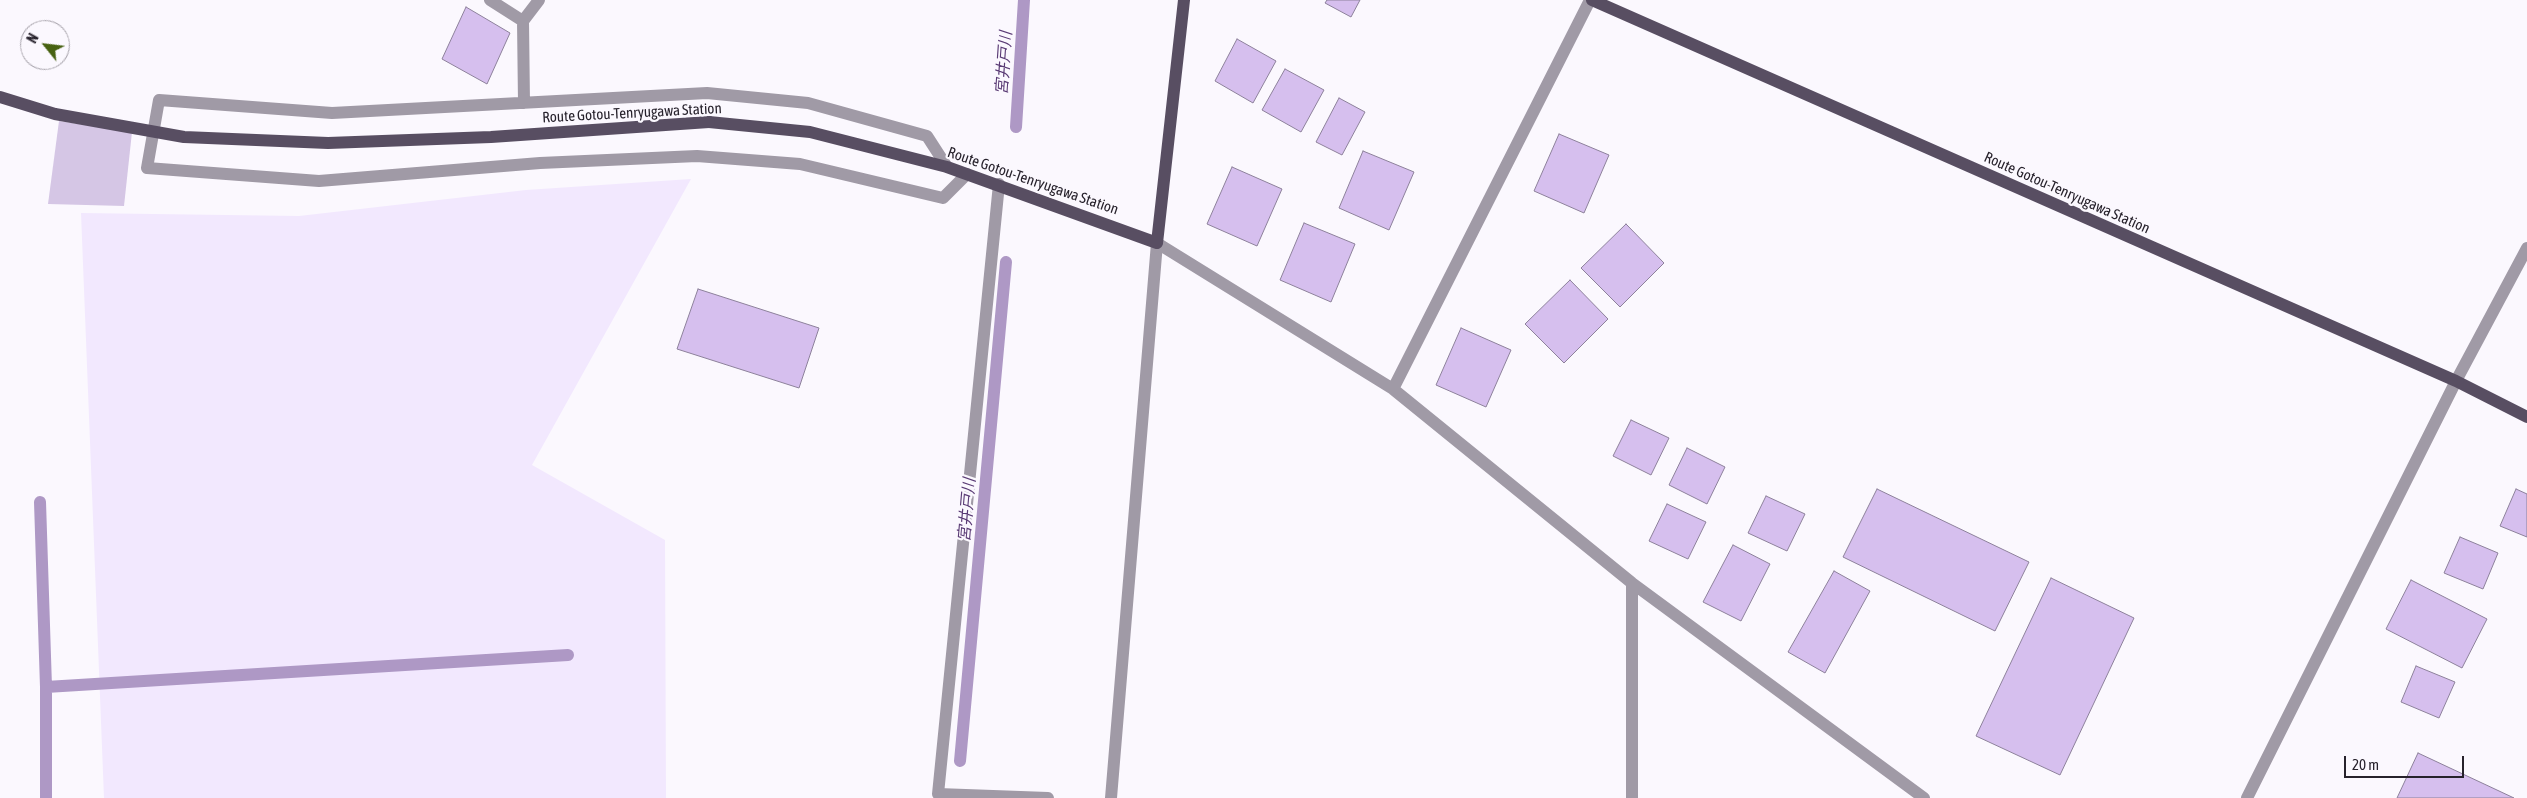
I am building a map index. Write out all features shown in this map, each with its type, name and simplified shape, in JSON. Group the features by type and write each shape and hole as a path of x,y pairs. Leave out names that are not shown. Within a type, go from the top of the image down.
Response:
{"main road":[{"path":"1158,243 1184,0"},
{"name":"Route Gotou-Tenryugawa Station","path":"1591,0 2456,381 2527,417"},
{"name":"Route Gotou-Tenryugawa Station","path":"0,97 55,114 184,137 328,143 491,137 709,122 810,132 947,167 1000,184 1158,243"}],"street":[{"path":"490,0 523,20"},
{"path":"524,103 523,20 539,0"},
{"path":"1394,389 1591,0"},
{"path":"947,167 927,136 808,103 707,93 332,113 159,100 147,168 319,181 540,163 697,156 800,164 943,198 966,174"},
{"path":"1000,184 938,794 1048,798"},
{"path":"1111,798 1158,243 1394,389 1632,583 1924,798"},
{"path":"2247,798 2456,381 2527,248"},
{"path":"1632,583 1632,798"}],"shaded area":[{"path":"59,121 132,132 124,206 48,204"},
{"path":"691,179 532,465 665,540 666,798 104,798 81,213 299,216 526,190"}],"building":[{"path":"1327,0 1360,0 1351,17 1325,3"},
{"path":"466,7 510,33 487,84 442,59"},
{"path":"1237,39 1276,61 1253,103 1215,81"},
{"path":"1285,69 1324,90 1301,132 1262,110"},
{"path":"1339,98 1365,112 1342,155 1316,142"},
{"path":"1559,134 1609,155 1584,213 1534,191"},
{"path":"1363,151 1414,172 1389,230 1339,208"},
{"path":"1232,167 1282,189 1257,246 1207,224"},
{"path":"1304,223 1355,244 1331,302 1280,280"},
{"path":"1626,224 1664,263 1620,307 1581,268"},
{"path":"1570,280 1608,319 1564,363 1525,324"},
{"path":"698,289 819,328 799,388 677,349"},
{"path":"1461,328 1511,350 1486,407 1436,385"},
{"path":"1631,420 1669,438 1651,475 1613,456"},
{"path":"1687,448 1725,467 1707,504 1669,485"},
{"path":"1877,489 2029,562 1995,631 1843,557"},
{"path":"2516,489 2527,494 2527,537 2500,526"},
{"path":"1766,496 1805,514 1787,551 1748,533"},
{"path":"1667,504 1706,522 1688,559 1649,541"},
{"path":"2460,537 2498,553 2483,589 2444,573"},
{"path":"1733,545 1770,564 1741,621 1703,602"},
{"path":"1834,571 1870,591 1825,673 1788,652"},
{"path":"2051,578 2134,618 2060,775 1976,736"},
{"path":"2411,580 2487,619 2462,668 2386,629"},
{"path":"2416,666 2455,682 2439,718 2401,702"},
{"path":"2418,753 2514,798 2397,798"}],"waterway":[{"name":"宮井戸川","path":"1016,127 1024,0"},
{"name":"宮井戸川","path":"960,761 1006,262"},
{"path":"40,502 46,687 46,798"},
{"path":"46,687 568,655"}]}
